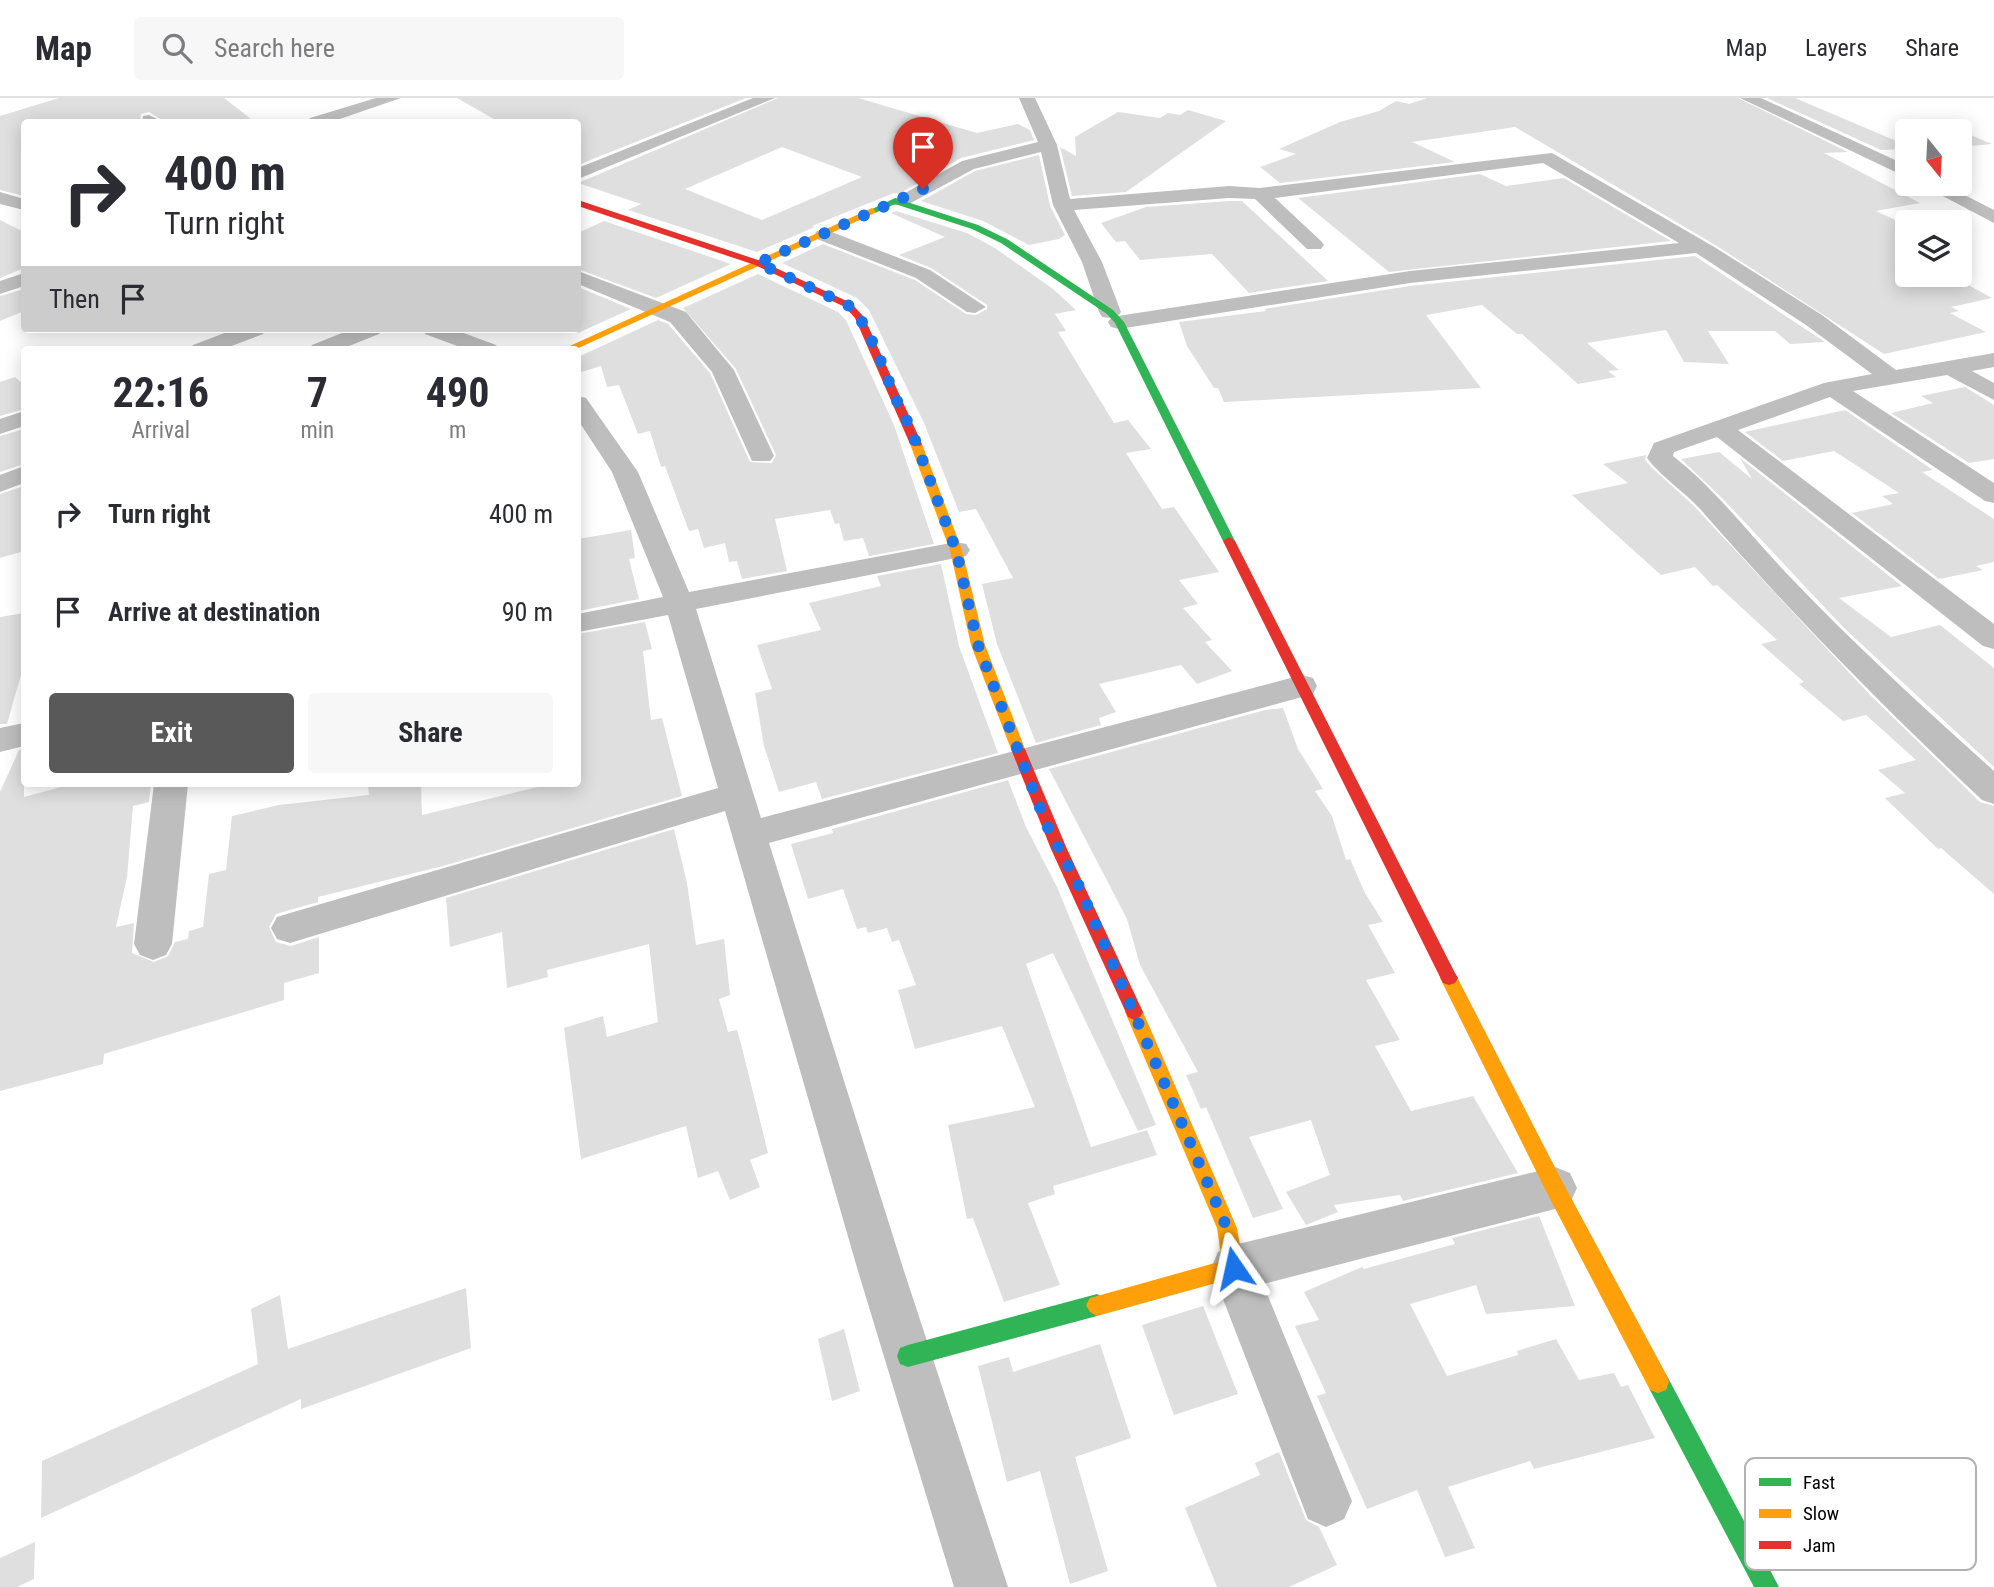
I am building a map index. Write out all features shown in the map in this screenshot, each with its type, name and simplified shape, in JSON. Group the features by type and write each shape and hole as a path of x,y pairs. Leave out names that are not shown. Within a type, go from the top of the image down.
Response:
{"street":[{"path":"326,119 393,98"},
{"path":"581,173 767,98"},
{"path":"1027,98 1048,145 1062,205 1092,262 1114,317 1555,1188 1745,1546"},
{"path":"1748,98 1895,167"},
{"path":"351,111 371,119"},
{"path":"575,346 888,204 900,201 968,165 1048,145"},
{"path":"1062,205 1229,192 1260,194 1546,158 1814,320 1889,376"},
{"path":"1260,194 1314,245"},
{"path":"1953,196 1994,217"},
{"path":"0,198 21,204"},
{"path":"900,201 975,227 1004,241 1114,317 1410,276 1696,247"},
{"path":"581,204 758,263 836,297 854,309 909,424 956,550 978,645 1047,826 1079,886 1227,1228 1234,1268 1326,1501"},
{"path":"824,235 923,274 975,307"},
{"path":"581,278 678,317 723,370 761,456"},
{"path":"0,288 21,280"},
{"path":"211,346 245,333"},
{"path":"330,346 360,333"},
{"path":"443,333 478,346"},
{"path":"1994,360 1953,369 1889,376 1832,387 1722,429 1663,448 1660,458 1704,494 1754,556 1911,715 1994,791"},
{"path":"1953,369 1994,393"},
{"path":"1832,387 1994,495"},
{"path":"581,407 625,472 679,602 981,1587"},
{"path":"0,427 21,419"},
{"path":"1722,429 1994,639"},
{"path":"0,484 21,475"},
{"path":"581,622 956,550"},
{"path":"749,835 1302,686"},
{"path":"0,740 21,736"},
{"path":"153,944 171,787"},
{"path":"290,928 737,795"},
{"path":"908,1356 1234,1268 1555,1188"},
{"path":"1758,1570 1767,1587"}],"building":[{"path":"59,98 224,98 251,119 160,119 149,112 141,114 140,119 21,119 21,195 0,190 0,116"},
{"path":"457,98 746,98 581,164 581,119 494,119"},
{"path":"778,98 858,98 977,133 1018,124 1030,130 1034,140 961,158 899,194 894,193 812,226 815,227 757,252 628,210 641,204 581,184 581,182","holes":["782,147 862,177 762,220 685,189"]},
{"path":"1427,98 1738,98 1848,152 1824,153 1895,190 1895,196 1907,196 1920,203 1876,211 1895,220 1895,287 1972,287 1992,298 1951,307 1959,311 1950,313 1986,332 1884,354 1717,246 1515,127 1412,142 1455,162 1280,183 1260,167 1296,154 1279,149 1340,122 1379,111 1396,101 1409,104"},
{"path":"1767,98 1795,98 1895,140 1895,149 1881,150"},
{"path":"1188,110 1226,121 1126,192 1072,196 1060,147 1076,156 1075,137 1118,112 1160,118 1168,113 1180,115"},
{"path":"1972,136 1992,144 1972,146"},
{"path":"1039,155 1050,206 1065,235 1059,239 1029,245 983,221 921,201 975,171"},
{"path":"1480,174 1506,186 1564,178 1671,241 1389,272 1298,198"},
{"path":"1242,201 1328,281 1249,293 1212,254 1140,260 1125,241 1116,242 1101,223 1146,207"},
{"path":"896,211 967,233 995,248 1053,289 1076,310 1055,314 1066,331 1058,332 1114,423 1128,420 1151,449 1126,453 1162,509 1174,507 1219,572 1179,580 1198,604 1183,608 1212,640 1205,642 1232,671 1197,684 1181,665 1099,684 1116,712 1099,718 1101,725 1036,743 997,644 982,584 1013,578 976,509 959,512 924,423 869,310 857,298 782,263 823,244 915,280 966,314 976,315 987,309 987,305 931,268 899,255 945,237 891,213"},
{"path":"0,220 21,230 21,269 0,278"},
{"path":"604,221 731,264 656,298 581,270 581,232"},
{"path":"1695,256 1825,342 1790,344 1775,331 1708,331 1729,364 1684,362 1666,330 1587,343 1619,370 1608,371 1616,377 1578,384 1522,334 1517,334 1482,305 1426,315 1481,388 1224,402 1218,388 1214,388 1187,346 1179,322 1266,311 1264,309 1410,286"},
{"path":"758,274 838,312 846,320 894,425 934,544 869,556 863,538 844,541 839,523 835,524 830,510 775,519 787,571 742,579 737,561 729,562 725,543 704,548 698,529 689,531 665,466 661,467 650,431 638,434 619,385 607,387 601,366 581,372 581,356 658,320 668,324 710,373 750,462 772,463 776,455 736,369 683,308"},
{"path":"581,288 631,309 581,332"},
{"path":"21,290 21,312 0,321 0,296"},
{"path":"15,377 21,382 21,410 0,416 0,382"},
{"path":"1965,387 1994,405 1994,459 1969,463 1891,413 1933,403 1921,396"},
{"path":"1845,410 1933,470 1922,472 1994,519 1994,562 1976,566 1983,570 1939,579 1852,513 1893,504 1882,496 1899,493 1834,451 1783,461 1745,432"},
{"path":"21,430 21,465 0,472 0,436"},
{"path":"1719,452 1752,479 1740,458 1902,586 1839,598 1891,637 1940,625 1994,668 1994,767 1843,627 1722,498 1681,459"},
{"path":"1646,455 1645,460 1651,467 1693,505 1871,696 1980,802 1994,806 1994,894 1941,848 1938,849 1885,798 1905,793 1878,770 1916,760 1866,715 1843,721 1799,684 1804,682 1761,644 1777,640 1717,585 1713,586 1695,567 1661,575 1572,495 1628,483 1603,464"},
{"path":"21,487 21,552 0,558 0,494"},
{"path":"631,530 635,558 629,559 639,599 581,610 581,538"},
{"path":"941,564 959,646 998,753 822,799 816,782 779,792 764,746 755,693 772,689 757,645 821,630 809,603 881,586 877,576"},
{"path":"21,614 21,675 7,724 0,724 0,617"},
{"path":"645,622 652,649 643,651 651,720 662,718 682,796 443,866 318,897 318,902 276,914 269,927 276,942 291,946 319,937 319,973 284,983 284,1000 104,1054 103,1064 0,1091 0,792 19,750 24,797 61,787 151,787 149,802 133,806 127,877 116,927 134,923 132,953 154,962 168,956 175,942 188,939 189,931 203,927 209,874 226,870 232,816 279,805 369,795 368,787 421,787 422,815 538,787 581,787 581,633"},
{"path":"1283,708 1298,749 1323,789 1315,791 1332,816 1346,860 1350,859 1365,893 1383,922 1368,925 1395,973 1366,980 1400,1040 1375,1046 1411,1111 1473,1096 1518,1173 1403,1201 1400,1195 1334,1205 1338,1212 1306,1225 1286,1192 1330,1175 1311,1120 1249,1137 1283,1209 1253,1218 1206,1107 1201,1109 1186,1075 1198,1072 1140,965 1127,919 1049,769 1265,710"},
{"path":"1008,780 1026,827 1057,887 1156,1125 1138,1131 1053,953 1026,964 1091,1147 1147,1130 1157,1155 1053,1186 1055,1194 1028,1203 1060,1285 1004,1302 973,1218 967,1219 948,1125 1035,1107 1002,1026 915,1049 898,990 916,985 899,940 892,942 887,928 868,933 866,927 857,929 843,889 808,899 791,844 833,833 832,829"},
{"path":"674,829 687,883 696,945 724,939 730,995 719,999 728,1032 737,1030 768,1153 750,1160 760,1187 730,1200 718,1171 698,1178 686,1126 581,1159 564,1028 603,1016 607,1037 658,1022 649,944 547,970 548,977 507,988 502,932 450,947 446,898"},
{"path":"1539,1216 1575,1306 1486,1314 1476,1285 1410,1304 1447,1376 1518,1355 1517,1351 1556,1339 1579,1380 1614,1373 1621,1387 1628,1385 1655,1438 1534,1469 1530,1461 1448,1487 1475,1548 1445,1557 1417,1490 1367,1509 1317,1396 1326,1393 1295,1326 1319,1320 1304,1292 1362,1267 1364,1269 1455,1244 1452,1238"},
{"path":"466,1288 471,1348 301,1409 301,1399 41,1518 42,1461 258,1364 251,1309 280,1295 288,1349"},
{"path":"1203,1306 1238,1394 1174,1415 1142,1325"},
{"path":"844,1329 860,1391 832,1401 818,1339"},
{"path":"1100,1344 1131,1438 1075,1457 1108,1571 1070,1584 1040,1471 1007,1482 978,1366 1009,1357 1013,1372"},
{"path":"1279,1452 1306,1520 1319,1527 1337,1565 1289,1587 1217,1587 1185,1508 1260,1475 1255,1463"},
{"path":"35,1542 34,1579 17,1587 0,1587 0,1558"}],"traffic: fast":[{"path":"872,211 895,201 975,227 1004,241 1110,312 1119,322 1229,541"},
{"path":"908,1356 1097,1305"},
{"path":"1658,1382 1745,1546"},
{"path":"1758,1570 1767,1587"}],"traffic: slow":[{"path":"575,346 872,211"},
{"path":"916,444 956,550 978,645 1018,749"},
{"path":"1449,978 1555,1188 1658,1382"},
{"path":"1097,1305 1234,1268 1227,1228 1134,1012"}],"traffic: jam":[{"path":"581,204 758,263 848,305 859,317 916,444"},
{"path":"1229,541 1449,978"},
{"path":"1018,749 1059,849 1134,1012"}],"route":[{"path":"923,189 758,263 836,297 854,309 869,337 898,406 909,424 956,550 978,645 1047,826 1079,886 1227,1228 1234,1268"}]}
